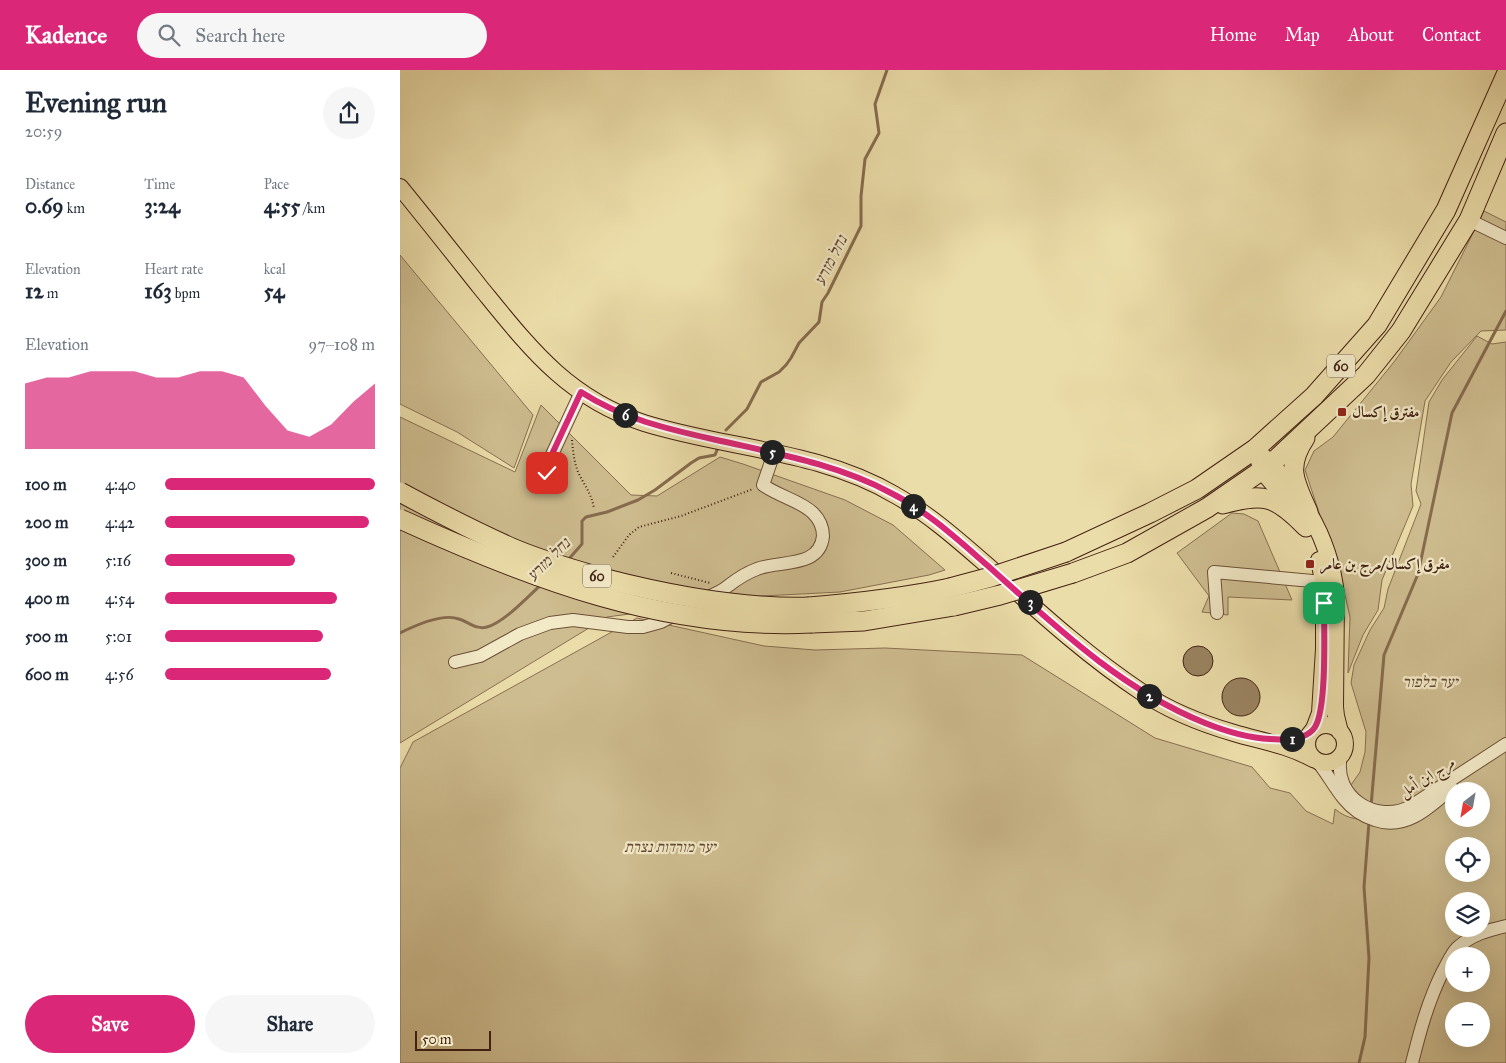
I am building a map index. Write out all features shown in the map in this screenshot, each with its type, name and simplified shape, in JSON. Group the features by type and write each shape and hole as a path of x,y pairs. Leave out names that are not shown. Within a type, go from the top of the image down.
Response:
{"highway":[{"name":"60","path":"952,597 991,577 1066,552 1197,489 1255,449 1314,396 1377,325 1446,210 1506,75"},
{"name":"60","path":"400,492 514,549 572,570 644,589 708,600 778,608 810,615 864,620 952,597 1000,595 1073,574 1127,552 1207,508 1267,467 1366,375 1401,331 1469,220 1506,133"},
{"path":"1307,519 1294,477 1295,457 1316,422"},
{"path":"1207,508 1246,497 1268,498 1307,519"},
{"name":"60","path":"400,519 509,566 579,590 649,610 774,625 810,615"}],"main road":[{"path":"400,187 529,347 559,376 581,392 607,407 643,423 774,453 854,475 894,494 928,516 956,538 1095,659 1126,682 1194,719 1215,727 1290,748 1315,760 1328,763 1341,756 1345,747 1335,707 1336,594 1334,580 1325,544 1307,519 1288,501 1255,449"},
{"path":"1307,519 1318,555 1323,582 1324,649 1322,703 1320,713 1306,744 1307,750 1315,760"},
{"path":"1258,739 1289,740 1322,725 1334,727 1340,732"}],"street":[{"path":"1469,220 1506,238"},
{"path":"550,487 547,473 549,461 581,392"},
{"path":"455,662 480,656 520,634 550,623 573,620 643,627 661,622 727,587 758,568 778,563 797,562 814,555 822,541 822,527 814,514 802,505 763,486 774,453"},
{"path":"1217,613 1214,572 1323,582"},
{"name":"مرج ابن أمل","path":"1341,756 1339,763 1342,777 1353,797 1365,807 1386,813 1403,811 1412,806 1476,766 1506,744"},
{"name":"مرج ابن أمل","path":"1315,760 1354,810 1378,822 1394,823 1409,820 1427,809 1476,766"},
{"path":"1412,1063 1424,1018 1437,982 1456,949 1471,938 1484,932 1506,926"}],"path":[{"path":"572,433 577,470 592,498 594,509"},
{"path":"613,557 629,534 639,527 681,516 763,486"},
{"path":"671,572 727,587"}],"green space":[{"path":"1484,211 1506,222 1506,330 1481,331 1451,362 1425,401 1411,484 1413,506 1382,580 1378,610 1363,635 1348,673 1350,617 1342,582 1305,470 1314,451 1333,437 1394,362 1441,297"},
{"path":"400,255 533,415 514,468 457,432 400,404"},
{"name":"יער מורדות נצרת","path":"1477,336 1492,344 1506,342 1506,1063 400,1063 400,768 413,742 637,618 764,646 815,650 885,648 1022,655 1155,738 1252,767 1270,788 1290,793 1306,811 1333,824 1335,809 1354,818 1376,819 1351,785 1360,772 1365,752 1366,732 1351,683 1354,665 1370,630 1384,608 1388,589 1421,504 1416,491 1429,402 1442,380"},
{"path":"541,405 631,495 657,496 720,457 845,500 893,525 945,570 929,575 840,592 762,596 607,617 400,743 400,417 515,472"},
{"path":"1232,513 1244,514 1258,521 1292,600 1228,597 1228,615 1202,612 1209,596 1177,553"}],"building":[{"path":"1198,646 1209,650 1213,661 1209,672 1198,676 1187,672 1183,661 1187,650"},
{"path":"1241,678 1255,683 1260,697 1255,711 1241,716 1227,711 1222,697 1227,683"}],"waterway":[{"name":"נחל מזרע","path":"726,430 747,409 761,382 779,372 786,365 799,343 819,322 822,302 861,226 861,196 865,159 879,133 875,104 887,70"},
{"path":"1371,806 1384,655 1418,574 1452,413 1506,311"},
{"name":"נחל מזרע","path":"567,561 582,544 582,521 586,517 607,512 638,500 699,458 715,455 717,450"},
{"name":"נחל מזרע","path":"400,633 429,621 445,618 459,619 479,627 487,627 509,614 542,584"},
{"path":"1359,1063 1365,1037 1369,958 1364,887 1369,822"}],"place":[{"name":"مفترق إكسال","path":"1342,412"},
{"name":"مفرق إكسال/مرج بن عامر","path":"1310,564"}],"route":[{"path":"547,473 549,461 581,392 607,407 643,423 764,450 854,475 894,494 935,521 1095,659 1146,695 1194,719 1258,739 1289,740 1305,735 1314,729 1322,703 1324,603"}],"park label":[{"name":"יער בלפור","path":"1430,682"}]}
